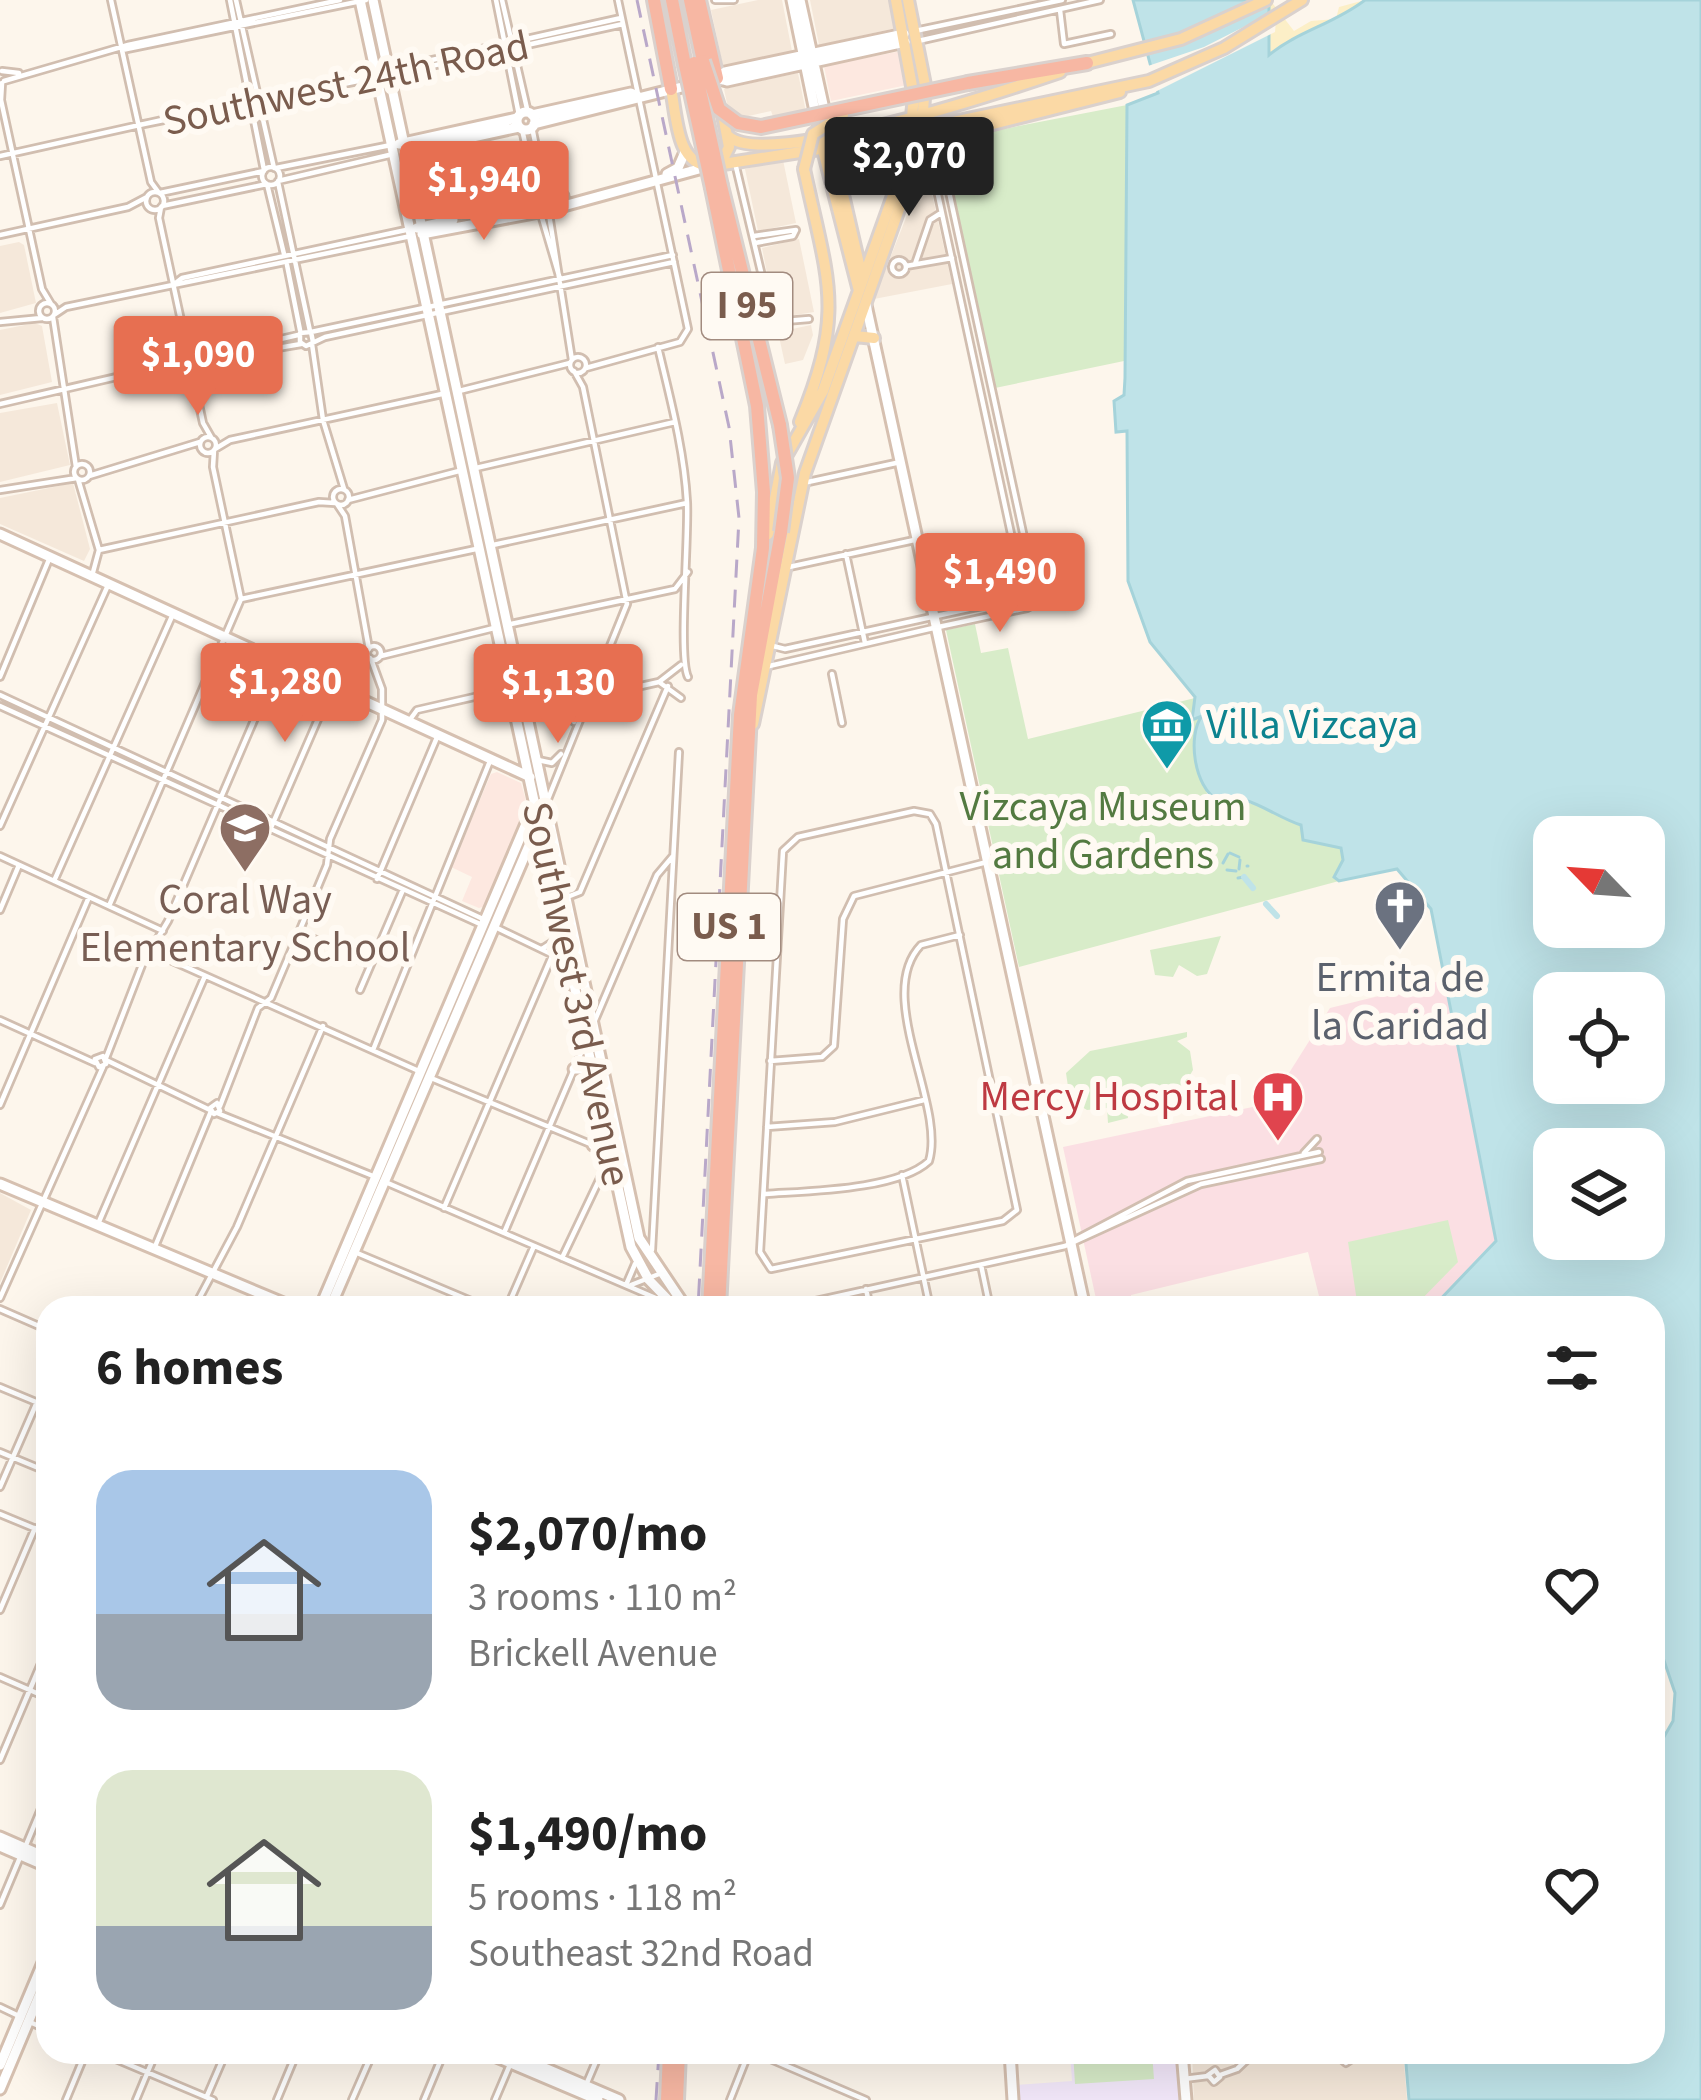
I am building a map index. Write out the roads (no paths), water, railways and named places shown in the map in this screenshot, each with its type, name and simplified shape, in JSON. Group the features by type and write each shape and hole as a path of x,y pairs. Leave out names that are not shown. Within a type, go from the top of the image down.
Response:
{"highway":[{"path":"654,0 671,89"},
{"name":"I 95","path":"676,0 694,63 761,436 763,548"},
{"path":"690,0 694,63 714,103 746,126 1088,63"},
{"path":"699,0 717,78"},
{"name":"I 95","path":"716,187 788,468 781,532 754,669 752,727"},
{"name":"US 1","path":"710,1296 742,693 763,548"},
{"name":"US 1","path":"710,1296 752,727"},
{"path":"667,2100 668,2064"},
{"path":"676,2100 678,2064"}],"main road":[{"name":"Southwest 3rd Avenue","path":"365,0 405,147 538,760 544,791 540,802"},
{"name":"Southwest 3rd Avenue","path":"365,0 375,74 510,696 564,886 564,932 587,994 616,1152 636,1225 635,1259 654,1277"},
{"path":"796,0 827,121 826,142"},
{"path":"752,727 803,483 913,158 919,85 896,0"},
{"path":"908,0 908,35"},
{"path":"826,142 847,131 955,108 1088,63 1141,52 1266,0"},
{"path":"791,444 823,392 861,286 864,259 913,158 941,137 1110,97 1216,52 1302,0"},
{"path":"392,150 631,93 639,97 717,78 727,81 908,35"},
{"path":"809,59 815,112 902,462 1082,1296"},
{"path":"717,78 729,152 722,164"},
{"path":"728,136 744,147 858,142 1149,81"},
{"path":"919,85 955,108"},
{"path":"887,123 903,110 919,85"},
{"path":"671,89 685,152 694,164 722,164"},
{"path":"763,548 777,478 824,363 831,325 831,295 804,169 808,142 827,121 868,105"},
{"path":"410,233 795,145 815,112"},
{"path":"827,121 847,131"},
{"path":"882,137 902,145 913,158"},
{"path":"833,173 858,142"},
{"path":"795,145 833,173 864,259"},
{"path":"657,179 678,168 685,152"},
{"path":"855,336 874,338"},
{"path":"0,534 505,765 530,777 544,791"},
{"path":"510,696 527,711"},
{"path":"505,765 524,752"},
{"path":"490,925 540,820 540,802"},
{"path":"334,1296 540,802"},
{"name":"Southwest 3rd Avenue","path":"540,820 562,900 587,1040 616,1152 617,1178 634,1239 652,1262 654,1277"},
{"path":"527,850 547,854"},
{"path":"973,866 988,866"},
{"path":"587,994 605,997"},
{"path":"574,1069 594,1070"},
{"path":"592,1145 608,1134"},
{"path":"599,1174 617,1178"},
{"path":"0,1184 265,1295"},
{"path":"326,1296 351,1250"},
{"path":"654,1277 669,1296"},
{"path":"0,1837 36,1860"},
{"path":"0,1846 36,1855"},
{"path":"0,2089 36,1985"},
{"path":"0,2065 36,1997"},
{"path":"523,2064 579,2095 598,2100"},
{"path":"543,2064 579,2095 619,2100"},
{"path":"1011,2064 1013,2100"},
{"path":"1183,2064 1186,2100"}],"street":[{"path":"111,0 151,182 150,208 159,218"},
{"path":"233,0 267,184 310,331 323,420 336,475 348,501 345,516 370,636 369,655 379,675"},
{"path":"239,26 340,0"},
{"path":"2,83 19,73 365,0"},
{"path":"499,0 573,344 572,366 583,387 627,599 540,802"},
{"path":"572,366 585,369 686,338 674,258 617,0"},
{"path":"715,0 734,0"},
{"path":"908,35 1062,0"},
{"path":"908,35 950,34 1100,0"},
{"path":"1051,2 1064,44 1112,34"},
{"path":"999,13 1001,22"},
{"name":"Southwest 24th Road","path":"0,156 622,21"},
{"path":"947,24 950,34"},
{"path":"19,73 1,70 0,99 42,289 54,316 51,329"},
{"path":"254,101 278,181 299,334 310,355"},
{"path":"128,207 159,193 264,170 392,150"},
{"path":"0,235 128,207 162,207 392,150"},
{"path":"770,644 785,650 863,632 1028,608 1037,604 944,164 936,160 932,167 1028,608"},
{"path":"722,164 755,240 774,324 809,319"},
{"path":"151,182 162,207 159,218 203,423 201,441 213,467"},
{"path":"942,213 931,218 910,265 952,258"},
{"path":"796,230 793,236 755,240 796,230"},
{"path":"25,316 54,316 66,308 410,233"},
{"path":"190,363 312,343 427,312 674,258"},
{"path":"42,289 40,307 51,329 76,449 75,468 86,492 99,550 92,576"},
{"path":"0,322 40,307 66,308"},
{"path":"0,404 190,363 310,331 427,312"},
{"path":"966,320 977,317"},
{"path":"573,344 585,369 583,387"},
{"path":"658,347 687,503 683,660 688,677"},
{"path":"184,450 214,449 230,440 572,366 582,358 599,361"},
{"path":"976,372 988,369"},
{"path":"319,502 345,490 362,492 675,422"},
{"path":"109,906 241,599 213,467 212,438 203,423"},
{"path":"0,490 60,477 78,479 212,438 230,440"},
{"path":"76,449 86,465 86,492"},
{"path":"803,483 902,462"},
{"path":"60,477 86,465 103,468"},
{"path":"336,475 333,493 345,516"},
{"path":"1002,489 1014,487"},
{"path":"99,550 319,502 336,504 362,492"},
{"path":"241,599 687,503"},
{"path":"785,568 919,539"},
{"path":"1015,547 1027,545"},
{"path":"846,554 865,643"},
{"path":"0,677 50,557"},
{"path":"675,589 688,572"},
{"path":"0,826 109,584"},
{"path":"310,677 318,667 380,652 675,589 688,595"},
{"path":"766,667 1037,594"},
{"path":"54,881 173,614"},
{"path":"157,1250 214,1108 299,932 383,710 380,652 370,636"},
{"path":"369,655 380,652"},
{"path":"562,900 583,887 668,682 683,660"},
{"path":"0,1298 279,662"},
{"path":"598,673 609,692"},
{"path":"832,674 842,723"},
{"path":"527,711 668,682"},
{"path":"668,682 681,698"},
{"path":"270,831 332,687"},
{"path":"0,695 480,915 490,925 542,949 574,956"},
{"path":"409,721 416,710 510,696"},
{"path":"557,704 571,711 575,727"},
{"path":"0,706 475,925 490,925"},
{"path":"376,880 438,735"},
{"path":"538,760 552,763 565,750"},
{"path":"652,1262 679,752"},
{"path":"373,1050 491,759"},
{"path":"927,813 935,820 1017,1195 1016,1212 1003,1221 769,1268 760,1256 770,1061 786,846 798,836 927,813"},
{"path":"0,856 163,931"},
{"path":"503,1233 657,875 673,856"},
{"path":"0,910 19,865"},
{"path":"770,1061 816,1058 832,1050 843,919 854,896 973,866"},
{"path":"564,886 583,887"},
{"path":"360,991 402,892"},
{"path":"0,1106 89,897"},
{"path":"299,932 371,965"},
{"path":"542,949 564,932"},
{"path":"763,1194 902,1175 922,1168 932,1154 910,1032 911,959 921,945 960,935"},
{"path":"150,951 426,1075 616,1152 599,1174 562,1258"},
{"path":"553,954 574,956"},
{"path":"444,1208 553,954"},
{"path":"98,1225 205,976"},
{"path":"0,1020 652,1296"},
{"path":"199,1296 237,1227 323,1026"},
{"path":"767,1127 835,1122 924,1100"},
{"path":"1296,1160 1317,1139"},
{"path":"1128,1215 1166,1190 1320,1155"},
{"path":"841,1296 1070,1244 1166,1199 1243,1172"},
{"path":"902,1175 927,1296"},
{"path":"1166,1190 1166,1199"},
{"path":"636,1225 653,1228"},
{"path":"634,1239 653,1228"},
{"path":"513,1296 534,1246"},
{"path":"351,1250 460,1296"},
{"path":"626,1285 634,1274 635,1259"},
{"path":"981,1265 987,1296"},
{"path":"626,1285 654,1277"},
{"path":"866,1289 867,1296"},
{"path":"0,1310 36,1325"},
{"path":"0,1387 36,1402"},
{"path":"0,1487 36,1404"},
{"path":"0,1452 36,1467"},
{"path":"0,1514 35,1528 0,1610"},
{"path":"0,1760 36,1676"},
{"path":"0,1677 36,1693"},
{"path":"0,1905 36,1821"},
{"path":"0,2007 36,2024"},
{"path":"66,2100 81,2064"},
{"path":"128,2064 208,2099 221,2064"},
{"path":"136,2100 151,2064"},
{"path":"277,2100 292,2064"},
{"path":"352,2100 368,2064"},
{"path":"424,2100 439,2064"},
{"path":"495,2100 508,2064"},
{"path":"579,2095 594,2064"},
{"path":"730,2100 746,2064"},
{"path":"780,2064 866,2100"},
{"path":"1184,2079 1208,2076 1215,2081 1242,2064"}],"water":[{"path":"1133,0 1269,0 1269,55 1365,0 1701,0 1701,2100 1409,2100 1406,2064 1665,2064 1665,1735 1673,1721 1675,1693 1665,1663 1665,1296 1443,1296 1496,1241 1431,909 1397,869 1339,881 1334,877 1343,860 1341,848 1303,840 1301,825 1249,801 1218,800 1203,784 1195,761 1195,735 1202,716 1192,720 1195,697 1150,642 1128,581 1127,431 1116,432 1114,401 1124,395 1127,105 1158,93"}],"waterway":[{"path":"1230,853 1239,857"},
{"path":"1223,863 1228,854"},
{"path":"1239,869 1240,860"},
{"path":"1227,870 1236,871"},
{"path":"1238,878 1244,877"},
{"path":"1244,877 1253,888"},
{"path":"1266,904 1277,916"}],"railway":[{"path":"637,0 729,427 739,518 699,1296"},
{"path":"656,2100 658,2064"}],"place":[{"name":"Villa Vizcaya","path":"1167,771"},
{"name":"Coral Way Elementary School","path":"245,874"},
{"name":"Ermita de la Caridad","path":"1400,952"},
{"name":"Mercy Hospital","path":"1278,1143"}],"park label":[{"name":"Vizcaya Museum and Gardens","path":"1103,831"}]}
